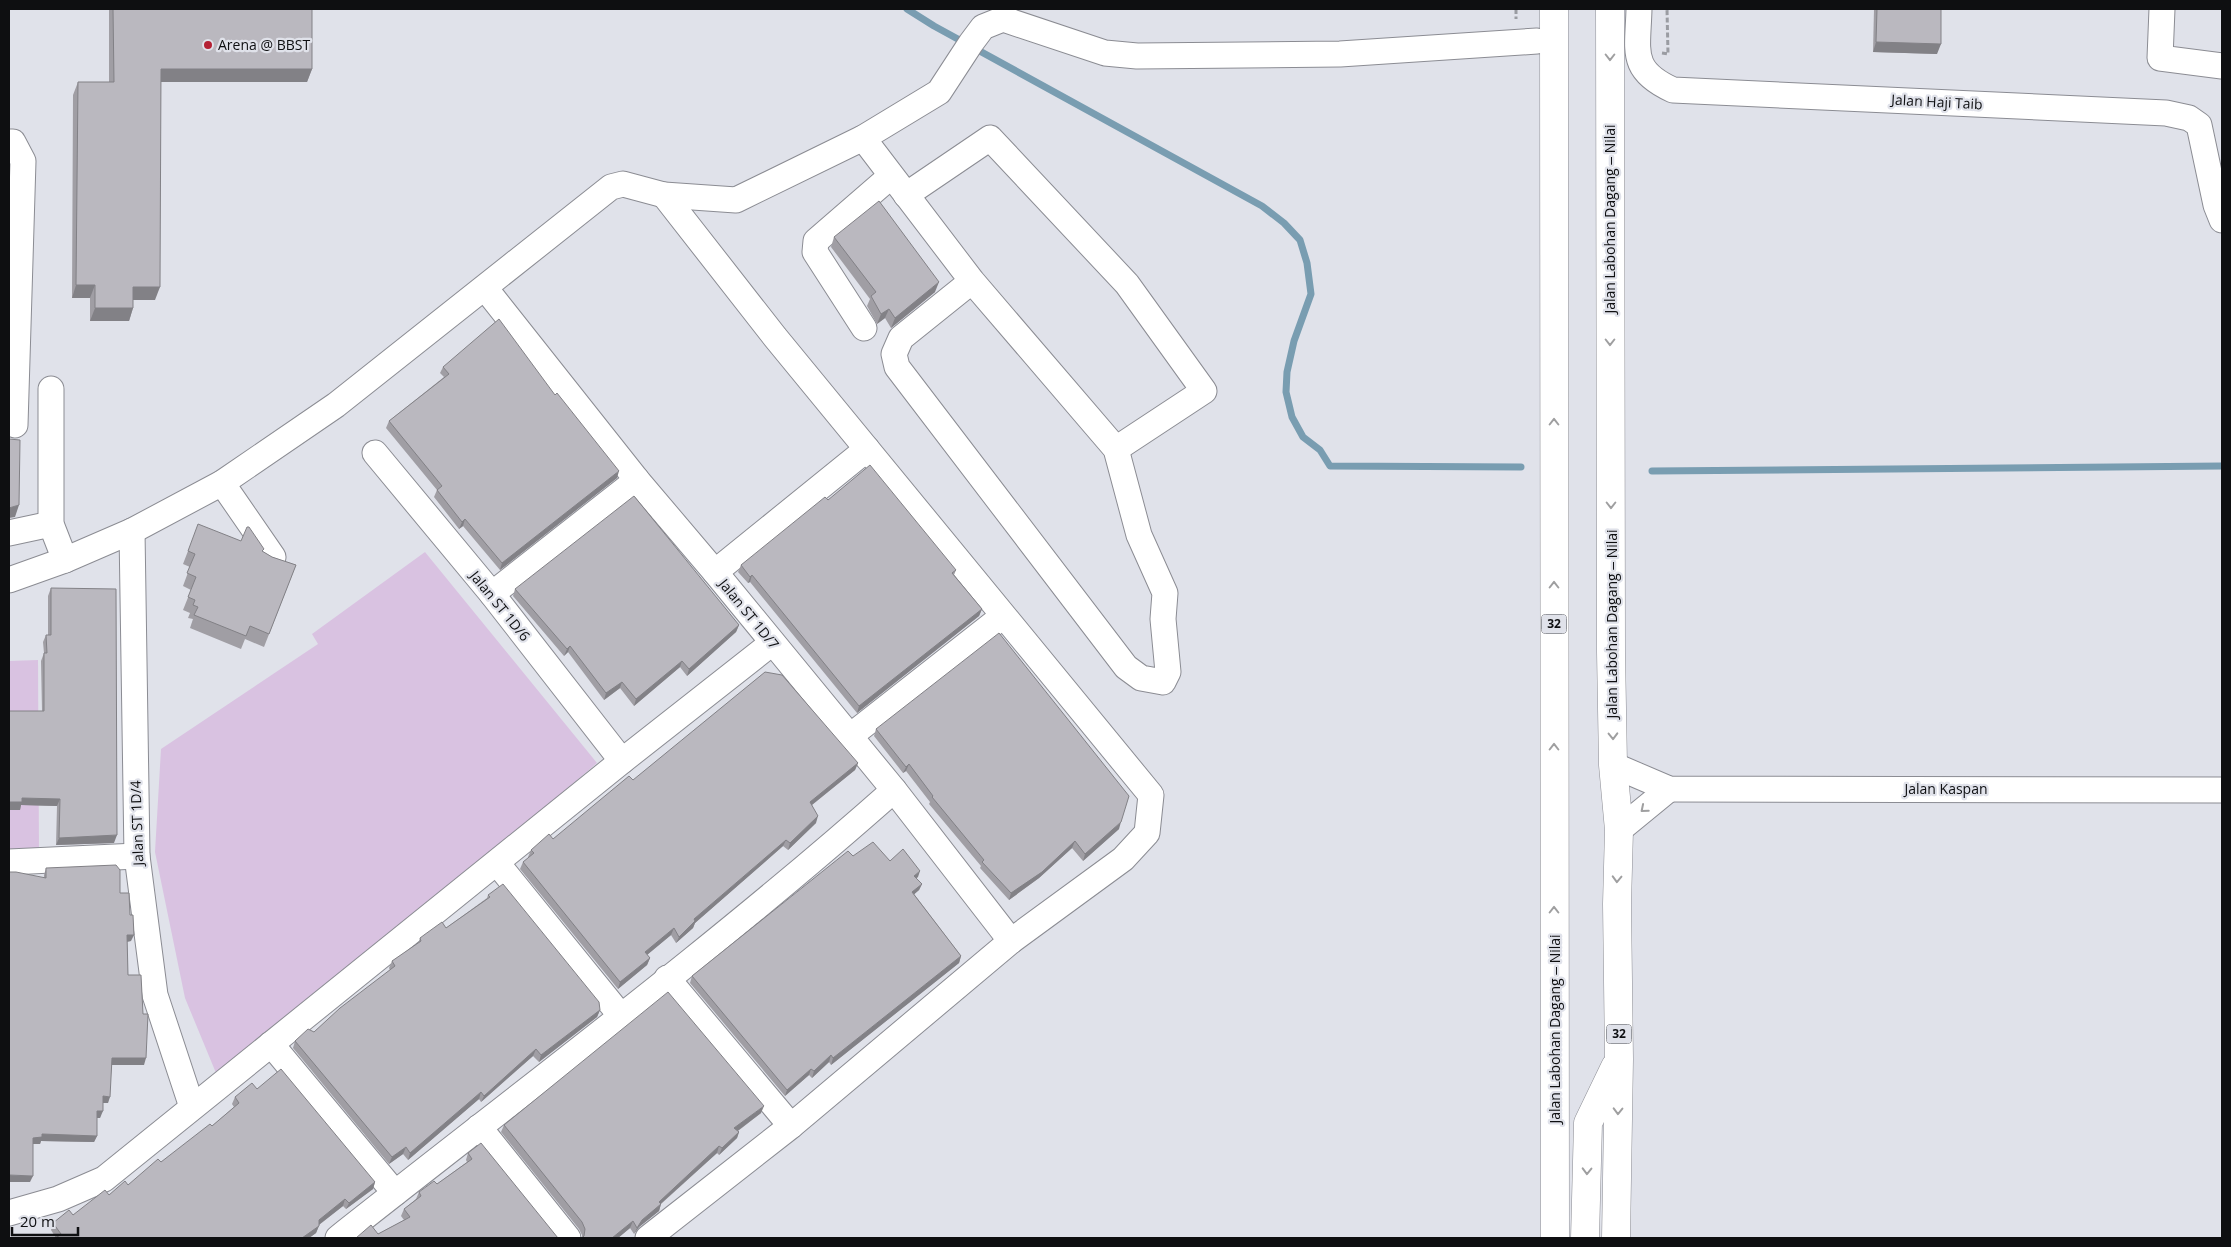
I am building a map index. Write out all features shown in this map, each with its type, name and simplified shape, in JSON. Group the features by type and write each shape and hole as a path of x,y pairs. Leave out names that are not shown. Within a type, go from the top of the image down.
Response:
{"main road":[{"name":"Jalan Labohan Dagang ‒ Nilai","path":"1554,9 1555,1238"},
{"name":"Jalan Labohan Dagang ‒ Nilai","path":"1610,9 1614,765 1619,830 1616,904 1619,1059 1616,1238"},
{"path":"1585,1238 1588,1123 1619,1059"},
{"path":"1544,1238 1555,1122"}],"street":[{"name":"Jalan Haji Taib","path":"1639,9 1638,58 1647,76 1673,90 2166,113 2189,118 2199,125 2216,205 2222,220"},
{"path":"2162,9 2160,58 2222,66"},
{"path":"9,580 65,560 132,531 222,483 336,406 611,187 623,184 664,195 736,200 863,138 939,92 983,27 1003,14 1105,53 1137,56 1340,54 1537,41"},
{"path":"863,138 972,281 1116,449 1139,535 1165,593 1163,619 1168,672 1163,682 1141,678 1126,667 897,367 894,354 901,338 972,281"},
{"path":"864,328 815,252 816,241 899,185 990,138 1127,284 1204,391 1116,449"},
{"path":"9,142 13,142 23,160 15,230 15,425"},
{"path":"648,1238 791,1126 1011,941 1123,859 1147,833 1150,795 867,449 664,195"},
{"name":"Jalan ST 1D/7","path":"485,288 637,480 894,790 1011,941"},
{"path":"50,389 51,524 65,560"},
{"path":"715,572 867,449"},
{"name":"Jalan ST 1D/6","path":"375,453 492,594 622,761"},
{"path":"492,594 637,480"},
{"path":"222,483 273,557"},
{"path":"9,533 51,524"},
{"name":"Jalan ST 1D/4","path":"132,531 137,856 155,995 192,1107"},
{"path":"849,736 1003,616"},
{"path":"9,1213 58,1199 104,1179 622,761 772,643"},
{"path":"1614,765 1669,789 1619,830"},
{"name":"Jalan Kaspan","path":"1669,789 2222,790"},
{"path":"338,1238 823,853 894,790"},
{"path":"9,862 137,856"},
{"path":"497,863 620,1016"},
{"path":"667,978 791,1126"},
{"path":"271,1044 396,1193"},
{"path":"479,1126 568,1238"}],"shaded area":[{"path":"425,552 597,763 490,855 216,1073 185,998 155,852 161,749 318,644 312,634"},
{"path":"38,660 39,850 9,851 9,661"}],"building":[{"path":"113,9 312,9 312,69 161,69 160,287 133,287 133,308 95,308 95,285 76,285 78,82 114,82"},
{"path":"1877,9 1941,9 1941,44 1876,42"},
{"path":"879,201 939,282 895,318 889,309 881,314 871,296 876,292 834,237"},
{"path":"499,319 555,395 557,393 619,471 502,563 465,519 462,522 437,490 442,486 389,421 449,374 443,367"},
{"path":"9,439 20,440 19,505 9,508"},
{"path":"870,465 956,570 952,573 982,609 859,706 752,575 750,577 741,565 825,497 828,500"},
{"path":"634,496 739,625 689,669 682,661 636,699 622,682 606,693 570,646 567,649 515,589"},
{"path":"198,524 241,541 247,527 249,527 264,549 262,551 272,557 296,565 269,634 250,626 246,636 194,615 198,607 193,605 195,600 188,597 196,577 187,573 195,554 188,551"},
{"path":"51,588 116,589 117,835 59,838 60,799 22,798 22,802 9,802 9,711 44,711 44,653 47,653 46,635 51,635"},
{"path":"999,633 1129,796 1121,822 1085,854 1075,841 1042,872 1011,893 982,862 984,860 932,797 909,764 906,767 876,729"},
{"path":"765,672 782,675 858,763 810,802 818,816 790,843 786,840 694,919 695,921 679,937 674,928 645,952 650,958 620,982 523,862 534,853 531,850 549,834 553,839 629,776 633,780"},
{"path":"873,842 890,861 903,849 920,871 914,876 922,884 912,892 961,956 833,1058 831,1055 814,1071 811,1069 787,1090 692,976 848,851 853,856"},
{"path":"116,865 120,870 120,893 129,893 130,915 133,915 134,935 127,935 128,975 141,975 143,1014 148,1014 146,1058 112,1058 110,1097 103,1096 103,1111 97,1111 97,1136 42,1134 42,1137 33,1138 33,1176 9,1175 9,872 46,878 46,868"},
{"path":"503,884 599,1002 600,1010 541,1055 536,1049 484,1096 481,1092 410,1153 406,1147 392,1157 295,1041 308,1029 314,1032 340,1008 395,966 392,961 421,941 420,938 442,922 446,928 490,897 488,895"},
{"path":"668,992 764,1106 734,1128 739,1132 722,1148 719,1146 659,1202 661,1204 642,1220 637,1228 633,1221 612,1238 582,1238 585,1229 582,1222 504,1125"},
{"path":"281,1069 375,1182 349,1203 345,1199 319,1220 319,1226 302,1238 56,1238 61,1234 53,1223 69,1210 73,1215 105,1190 109,1195 125,1181 128,1185 158,1159 161,1162 210,1124 212,1126 239,1103 235,1097 252,1083 257,1089"},
{"path":"481,1143 558,1238 356,1238 371,1225 378,1234 410,1217 404,1209 421,1196 419,1192 434,1181 437,1184 472,1159 468,1153"}],"waterway":[{"path":"907,9 934,26 1262,206 1284,223 1300,240 1307,263 1311,294 1294,341 1287,372 1286,392 1292,417 1303,437 1320,450 1330,466 1521,467"},
{"path":"1652,471 2222,466"}],"place":[{"name":"Arena @ BBST","path":"208,45"}]}
